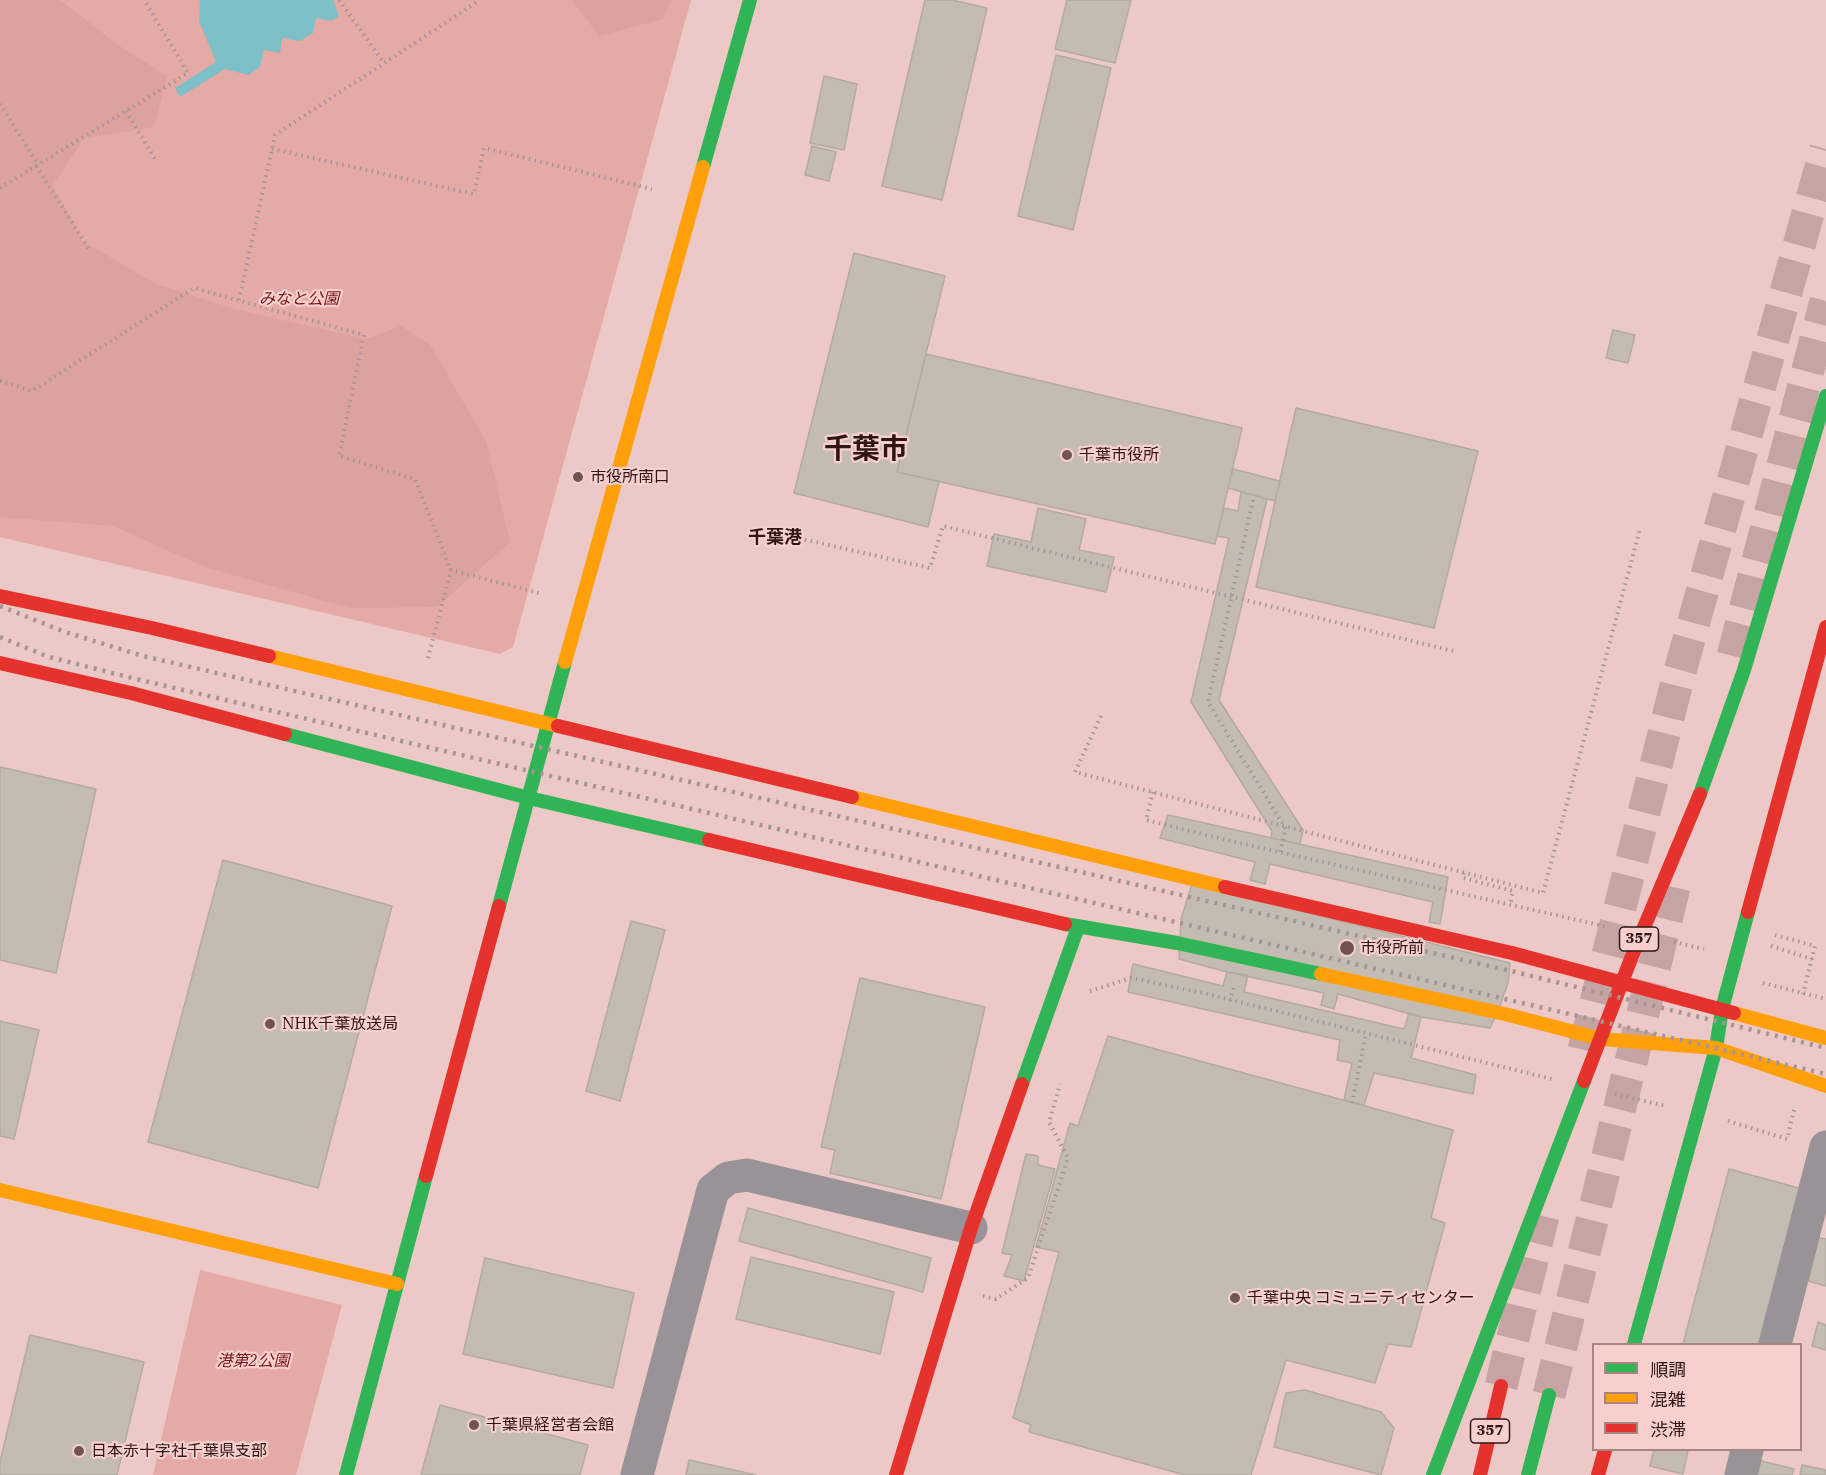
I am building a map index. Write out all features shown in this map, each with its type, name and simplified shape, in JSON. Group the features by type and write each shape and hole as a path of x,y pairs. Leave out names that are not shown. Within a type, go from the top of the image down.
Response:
{"main road":[{"path":"346,1475 548,722 750,0"},
{"name":"357","path":"1433,1475 1621,983 1712,762 1743,673 1826,396"},
{"path":"0,596 152,628 1188,878 1512,953 1826,1038"},
{"path":"1634,1343 1716,1048 1722,1009 1811,700 1826,627"},
{"path":"0,663 131,693 529,798 1078,927 1177,943 1504,1014 1601,1039 1716,1048 1826,1086"},
{"path":"896,1475 971,1228 1078,927"},
{"path":"0,1190 397,1284"},
{"name":"357","path":"1480,1475 1501,1386"},
{"path":"1528,1475 1549,1395"},
{"path":"1598,1475 1604,1451"}],"street":[{"path":"1775,1343 1826,1148"},
{"path":"637,1475 713,1190 728,1178 747,1175 971,1228"},
{"path":"1741,1475 1747,1451"}],"path":[{"path":"0,188 188,73 144,0"},
{"path":"339,0 384,63"},
{"path":"239,300 275,135 480,0"},
{"path":"0,104 91,252"},
{"path":"126,111 155,159"},
{"path":"272,149 474,195 484,148 652,189"},
{"path":"0,381 32,391 194,288 364,335 339,456 415,479 451,570 428,658"},
{"path":"1253,501 1208,702 1286,829 1280,852"},
{"path":"758,529 930,568 943,526 1453,651"},
{"path":"1101,716 1075,772 1543,893 1640,529"},
{"path":"451,570 542,594"},
{"path":"1153,792 1146,820 1614,928"},
{"path":"1464,873 1463,878 1513,891 1510,905"},
{"path":"1771,934 1815,946 1803,997"},
{"path":"1671,941 1706,949"},
{"path":"1768,945 1812,959"},
{"path":"1087,998 1091,991 1131,978 1203,993 1414,1046"},
{"path":"1352,1103 1366,1034"},
{"path":"974,1293 996,1299 1028,1278 1068,1158 1049,1122 1061,1079"},
{"path":"1724,1120 1787,1139 1795,1110 1784,1107"}],"green space":[{"name":"みなと公園","path":"0,0 691,0 513,647 500,654 0,537"},
{"name":"港第2公園","path":"200,1270 342,1305 296,1475 153,1475"}],"shaded area":[{"path":"0,0 60,0 118,45 167,76 154,127 84,138 53,185 83,241 154,283 238,310 367,339 401,326 430,345 486,441 510,542 437,607 350,608 205,567 113,526 0,517"},
{"path":"572,0 671,0 663,19 599,36"}],"water":[{"path":"200,0 333,0 339,16 331,21 316,18 313,33 300,41 282,38 280,53 264,50 260,67 248,75 225,69 180,97 175,88 216,62 199,21"}],"building":[{"path":"925,0 952,0 987,8 942,200 882,186"},
{"path":"1067,0 1131,0 1115,63 1055,49"},
{"path":"1056,55 1111,68 1073,230 1018,216"},
{"path":"824,76 857,84 844,150 810,143"},
{"path":"812,146 836,152 829,181 805,175"},
{"path":"854,253 945,276 897,472 939,481 928,527 794,493"},
{"path":"1613,330 1635,335 1628,363 1606,358"},
{"path":"926,354 1242,428 1215,544 897,472"},
{"path":"1296,408 1478,451 1434,628 1256,587"},
{"path":"1233,469 1280,481 1275,501 1228,488"},
{"path":"1241,492 1267,499 1219,700 1303,830 1300,844 1271,838 1272,831 1191,702 1229,538 1217,536 1224,508 1238,511"},
{"path":"1038,508 1086,519 1079,550 1114,557 1106,592 987,566 994,534 1031,542"},
{"path":"0,767 96,789 56,973 0,960"},
{"path":"1168,815 1448,877 1440,924 1429,922 1433,902 1270,864 1265,884 1250,880 1255,862 1160,838"},
{"name":"NHK千葉放送局","path":"223,860 392,906 318,1188 148,1142"},
{"path":"1192,884 1510,963 1508,983 1490,1028 1421,1017 1338,994 1334,1009 1321,1005 1324,993 1179,959 1181,919"},
{"path":"631,921 665,930 620,1101 586,1091"},
{"path":"1133,964 1223,986 1227,972 1248,975 1244,992 1404,1029 1409,1013 1421,1017 1411,1058 1476,1075 1473,1094 1374,1073 1364,1105 1344,1100 1352,1063 1337,1060 1340,1040 1128,992"},
{"path":"860,978 985,1007 941,1199 830,1173 835,1150 821,1147"},
{"path":"0,1021 39,1030 14,1139 0,1136"},
{"name":"千葉中央 コミュニティセンター","path":"1108,1036 1453,1130 1431,1218 1445,1223 1411,1347 1388,1344 1375,1383 1286,1360 1251,1475 1185,1475 1029,1432 1031,1425 1013,1418 1059,1252 1036,1247 1070,1123 1078,1126"},
{"path":"1026,1154 1038,1156 1038,1165 1055,1169 1024,1281 1004,1276 1012,1255 1002,1253"},
{"path":"1729,1169 1806,1190 1765,1343 1683,1343"},
{"path":"748,1208 931,1258 923,1292 739,1241"},
{"path":"1819,1238 1826,1239 1826,1286 1808,1281"},
{"path":"751,1257 894,1292 880,1354 736,1319"},
{"path":"485,1258 634,1293 613,1388 463,1354"},
{"path":"1818,1322 1826,1325 1826,1350 1812,1346"},
{"path":"30,1335 144,1362 117,1475 0,1475 0,1462"},
{"path":"1305,1390 1381,1412 1394,1428 1381,1475 1274,1447 1286,1393"},
{"name":"千葉県経営者会館","path":"440,1405 588,1445 580,1475 421,1475"},
{"path":"1654,1451 1688,1451 1683,1474 1650,1466"},
{"path":"689,1460 756,1475 686,1475"},
{"path":"1757,1460 1794,1469 1792,1475 1753,1475"},
{"path":"1802,1465 1826,1470 1826,1475 1800,1475"}],"tunnel":[{"path":"1584,1050 1677,682 1826,149"},
{"path":"1733,656 1826,301"},
{"path":"1549,1395 1677,875"},
{"path":"1501,1386 1543,1216"}],"railway":[{"path":"0,606 65,632 143,656 1515,972 1826,1048"},
{"path":"0,637 49,657 136,679 1826,1074"}],"traffic: fast":[{"path":"703,167 750,0"},
{"path":"1700,794 1744,670 1826,396"},
{"path":"499,906 565,662"},
{"path":"285,734 529,798 709,840"},
{"path":"1634,1343 1716,1048 1722,1009 1748,912"},
{"path":"1065,924 1177,943 1321,974"},
{"path":"1022,1084 1078,927"},
{"path":"1433,1475 1584,1081"},
{"path":"346,1475 426,1176"},
{"path":"1528,1475 1549,1395"}],"traffic: slow":[{"path":"565,662 703,167"},
{"path":"269,656 558,726"},
{"path":"852,797 1225,887"},
{"path":"1321,974 1505,1014 1601,1039 1716,1048 1826,1086"},
{"path":"1734,1013 1826,1038"},
{"path":"0,1190 397,1284"}],"traffic: jam":[{"path":"0,596 152,628 269,656"},
{"path":"1748,912 1826,627"},
{"path":"0,663 131,693 285,734"},
{"path":"558,726 852,797"},
{"path":"1584,1081 1632,956 1700,794"},
{"path":"709,840 1065,924"},
{"path":"1225,887 1512,953 1734,1013"},
{"path":"426,1176 499,906"},
{"path":"896,1475 971,1228 1022,1084"},
{"path":"1480,1475 1501,1386"},
{"path":"1598,1475 1605,1451"}],"place":[{"name":"千葉市役所","path":"1067,455"},
{"name":"市役所南口","path":"578,477"},
{"name":"市役所前","path":"1347,948"},
{"name":"NHK千葉放送局","path":"270,1024"},
{"name":"千葉中央 コミュニティセンター","path":"1235,1298"},
{"name":"千葉県経営者会館","path":"474,1425"},
{"name":"日本赤十字社千葉県支部","path":"79,1451"}],"district":[{"name":"千葉市","path":"866,450"},
{"name":"千葉港","path":"775,538"}]}
